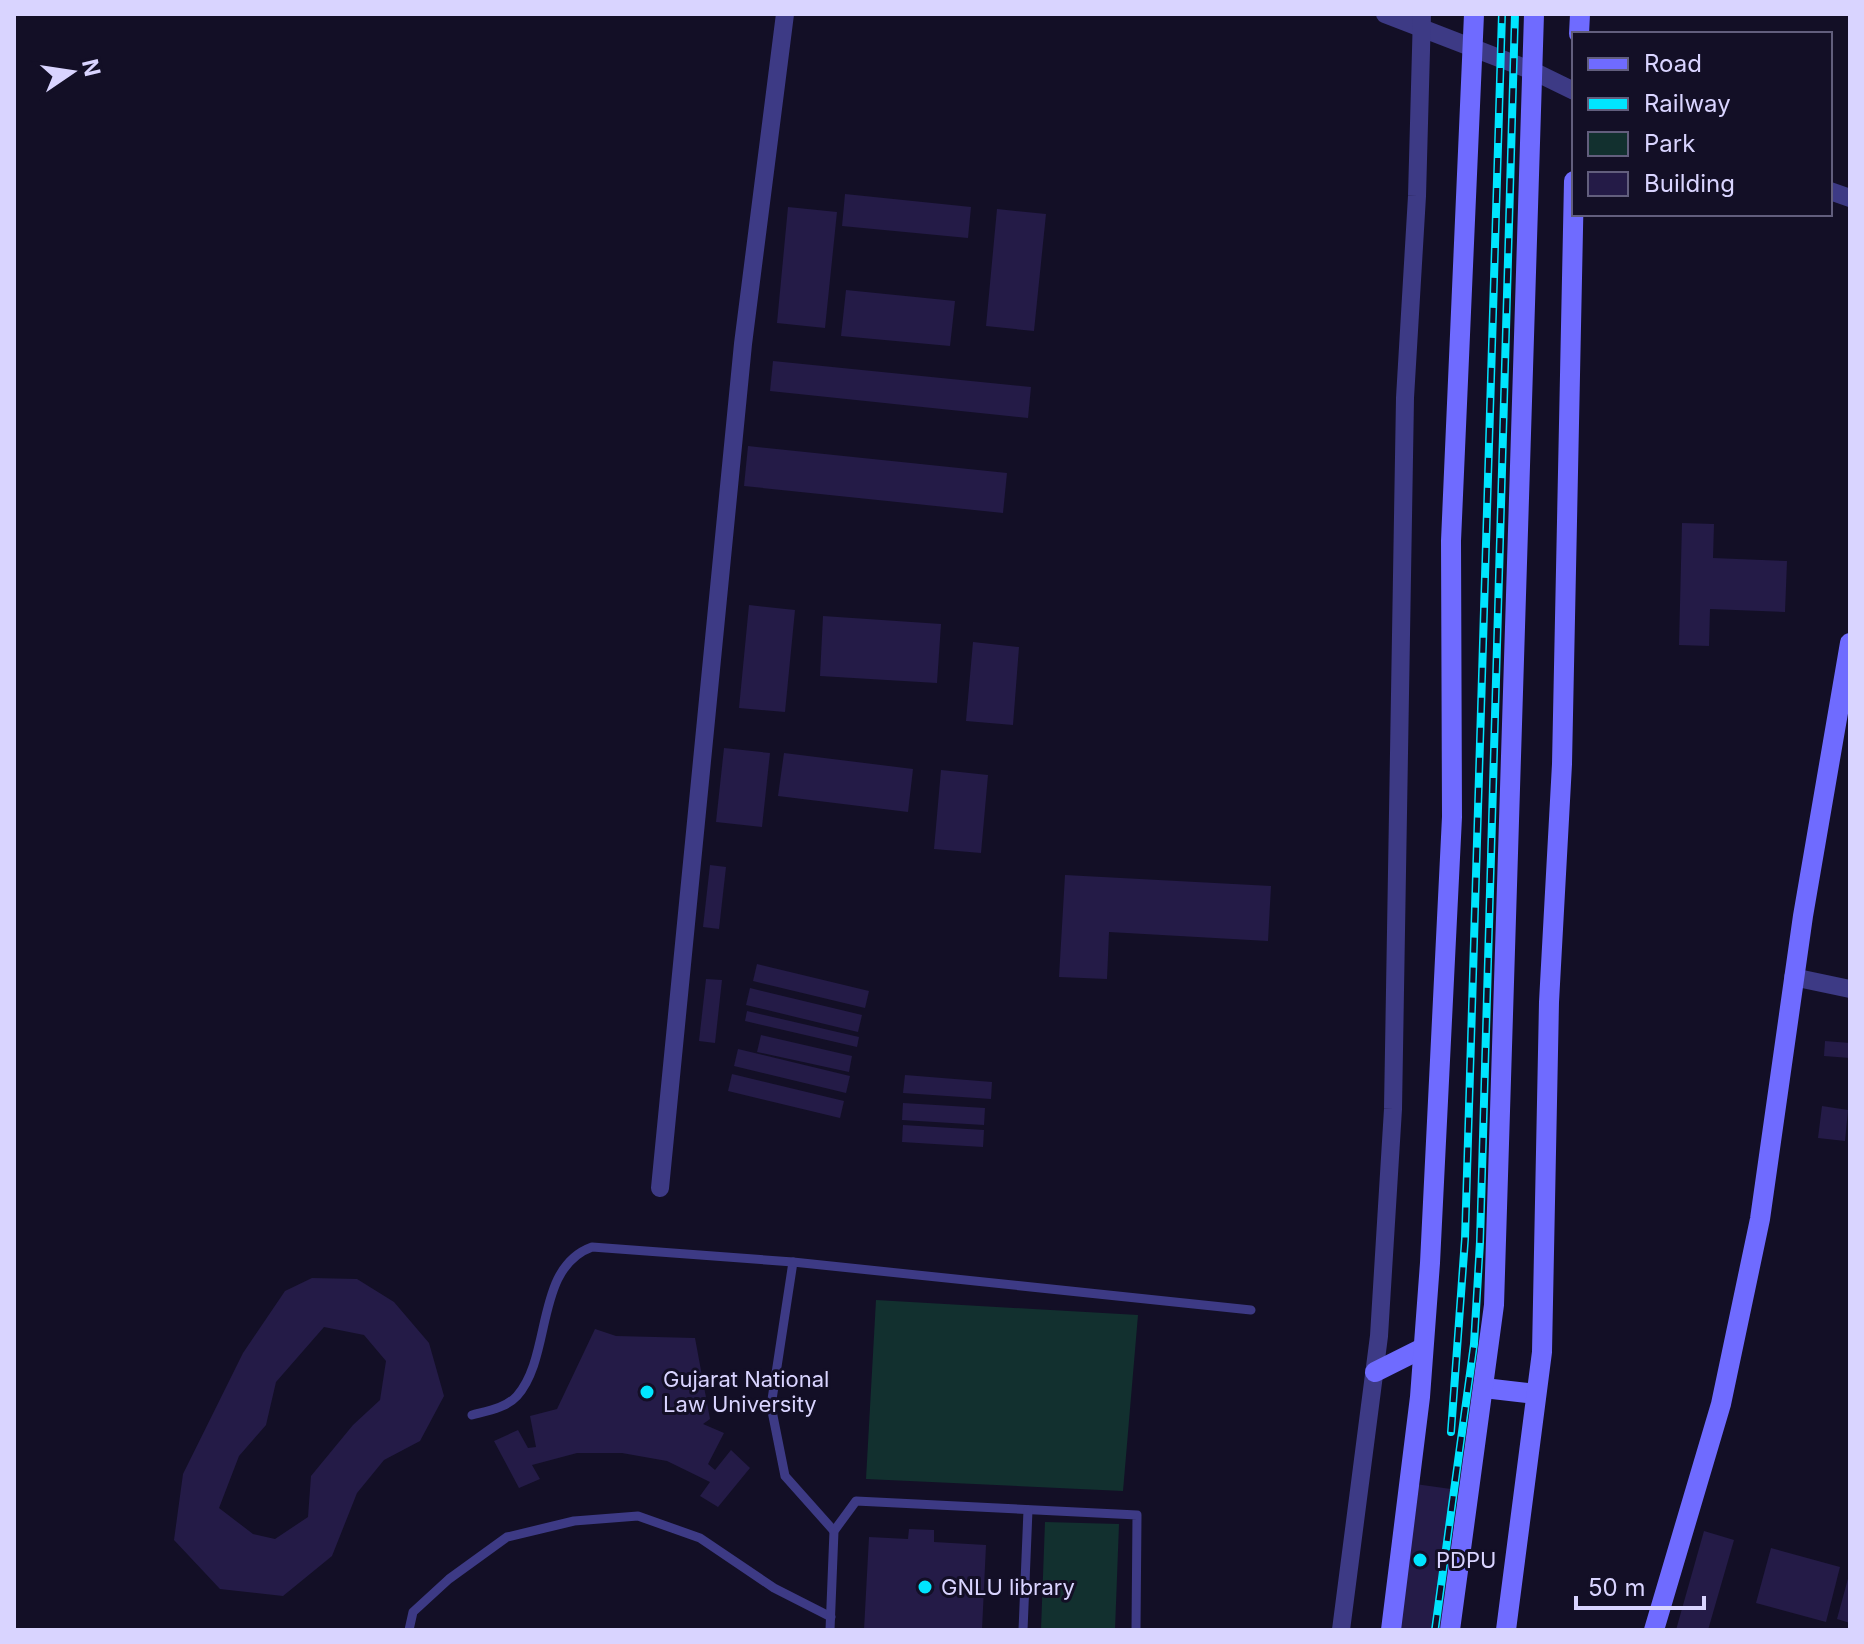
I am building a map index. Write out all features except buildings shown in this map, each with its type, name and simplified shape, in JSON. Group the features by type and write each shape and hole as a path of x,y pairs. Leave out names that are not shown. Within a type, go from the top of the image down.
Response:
{"street":[{"path":"660,1188 743,344 785,14"},
{"path":"1385,14 1422,21 1473,48 1572,90"},
{"path":"1391,1630 1423,1348 1452,817 1451,541 1474,14"},
{"path":"1450,1630 1494,1305 1534,14"},
{"path":"1341,1630 1375,1372 1393,1109 1405,398 1417,196 1422,21"},
{"path":"1506,1630 1542,1352 1549,1002 1562,764 1573,216"},
{"path":"1654,1630 1721,1404 1760,1219 1793,977 1850,643"},
{"path":"1793,977 1850,989"},
{"path":"1375,1372 1423,1348"},
{"path":"1484,1388 1536,1394"}],"lane":[{"path":"472,1415 516,1398 530,1376 556,1283 577,1252 592,1247 793,1262 1251,1310"},
{"path":"793,1262 771,1406 785,1476 834,1531"},
{"path":"830,1630 834,1531 856,1501 1137,1515 1136,1630"},
{"path":"1023,1630 1028,1510"},
{"path":"409,1630 413,1612 449,1579 507,1537 574,1521 638,1516 700,1538 774,1588 831,1617"}],"green space":[{"path":"876,1300 1138,1315 1123,1491 866,1479"},
{"path":"1045,1522 1119,1524 1115,1630 1041,1630"}],"railway":[{"path":"1451,1432 1465,1239 1502,14"},
{"path":"1435,1630 1474,1344 1480,1242 1515,14"}],"place":[{"name":"Gujarat National Law University","path":"647,1392"},
{"name":"PDPU","path":"1420,1560"},
{"name":"GNLU library","path":"925,1587"}]}
